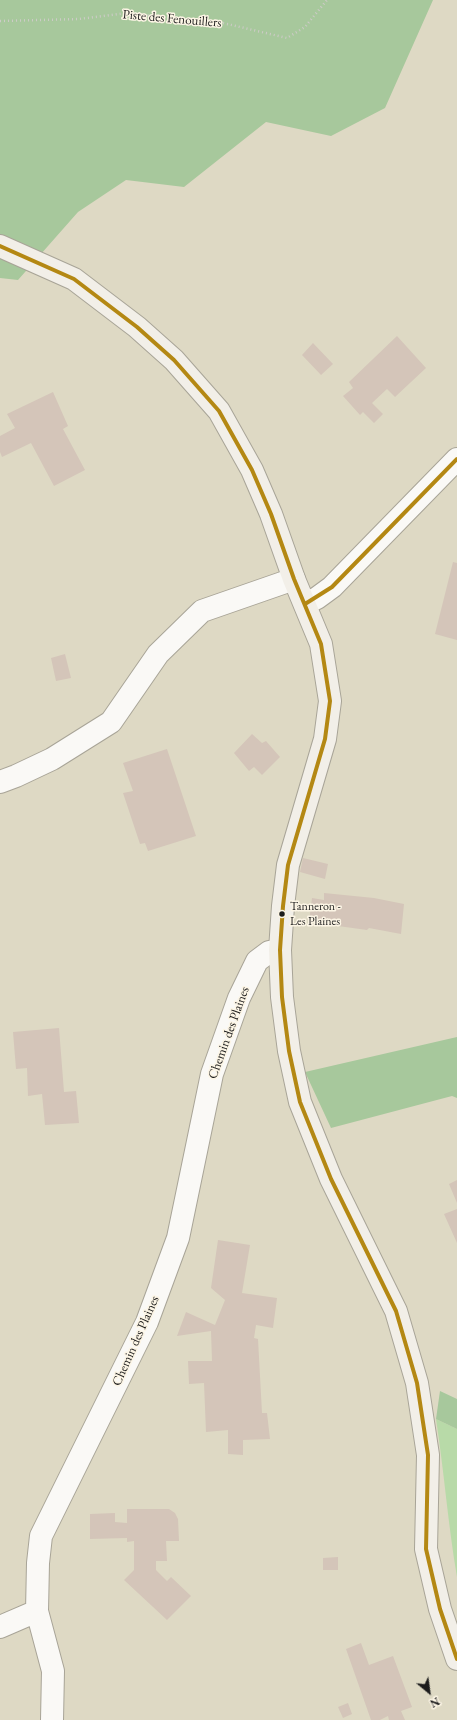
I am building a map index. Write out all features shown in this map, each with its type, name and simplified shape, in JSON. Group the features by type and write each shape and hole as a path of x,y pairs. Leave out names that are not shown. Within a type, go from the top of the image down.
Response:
{"street":[{"path":"0,246 74,279 137,327 174,360 219,411 252,470 271,514 294,579 321,644 330,700 325,739 288,865 283,906 280,950 282,997 289,1051 300,1102 331,1179 396,1311 417,1383 428,1455 426,1549 440,1609 457,1659"},
{"path":"305,604 317,598 332,586 457,459"},
{"path":"0,782 52,759 111,722 158,654 202,611 294,579"},
{"name":"Chemin des Plaines","path":"52,1720 53,1671 37,1611 38,1563 41,1536 147,1322 178,1238 212,1074 239,998 257,961 269,952 280,950"},
{"path":"0,1627 37,1611"}],"path":[{"name":"Piste des Fenouillers","path":"0,21 79,19 127,13 223,23 287,38 305,27 327,0"}],"green space":[{"path":"0,0 433,0 385,108 331,136 266,122 184,187 126,180 78,212 18,280 0,278"},
{"path":"457,1037 457,1098 452,1096 331,1128 305,1072"},
{"path":"440,1391 457,1399 457,1429 436,1419"},
{"path":"436,1419 457,1429 457,1577 451,1537"}],"building":[{"path":"397,336 426,368 395,397 387,389 372,403 383,414 374,423 363,412 360,415 343,396 353,388 349,382"},
{"path":"313,343 333,364 321,375 302,355"},
{"path":"53,392 68,426 63,429 85,470 54,486 31,443 2,457 0,452 0,436 15,428 7,414"},
{"path":"453,562 457,563 457,640 435,634"},
{"path":"65,654 71,678 56,681 51,658"},
{"path":"252,734 262,743 266,741 280,757 262,775 254,767 249,771 234,753"},
{"path":"167,749 196,836 148,851 145,843 140,844 123,793 133,791 123,763"},
{"path":"303,858 328,864 325,879 300,872"},
{"path":"324,893 374,898 404,904 401,934 369,928 367,930 309,922 312,898 324,900"},
{"path":"59,1028 64,1092 76,1091 79,1123 45,1125 42,1094 28,1096 27,1068 16,1069 13,1032"},
{"path":"457,1180 457,1203 449,1184"},
{"path":"457,1209 457,1243 444,1214"},
{"path":"218,1240 250,1245 242,1293 277,1298 273,1328 256,1325 254,1338 258,1339 262,1413 267,1413 270,1439 243,1440 243,1455 228,1454 228,1430 206,1432 204,1383 189,1384 188,1361 212,1361 211,1331 177,1336 186,1312 215,1325 225,1300 211,1288"},
{"path":"127,1509 169,1509 175,1513 178,1519 179,1541 166,1541 167,1561 156,1561 156,1570 167,1581 171,1577 191,1596 167,1620 124,1580 134,1570 134,1541 127,1542 127,1538 90,1539 90,1514 115,1513 115,1522 127,1523"},
{"path":"338,1557 338,1570 323,1570 323,1558"},
{"path":"361,1643 369,1665 393,1656 412,1707 401,1711 405,1720 389,1720 388,1716 380,1720 371,1720 346,1649"},
{"path":"348,1703 352,1714 343,1718 338,1707"}],"transit line":[{"path":"0,246 74,279 137,327 174,360 219,411 252,470 271,514 294,579 321,644 330,701 325,739 288,865 283,906 280,950 282,997 289,1051 300,1102 331,1179 396,1311 417,1383 428,1455 426,1549 440,1609 457,1659"},
{"path":"305,604 332,587 457,459"}],"place":[{"name":"Tanneron - Les Plaines","path":"282,914"}]}
